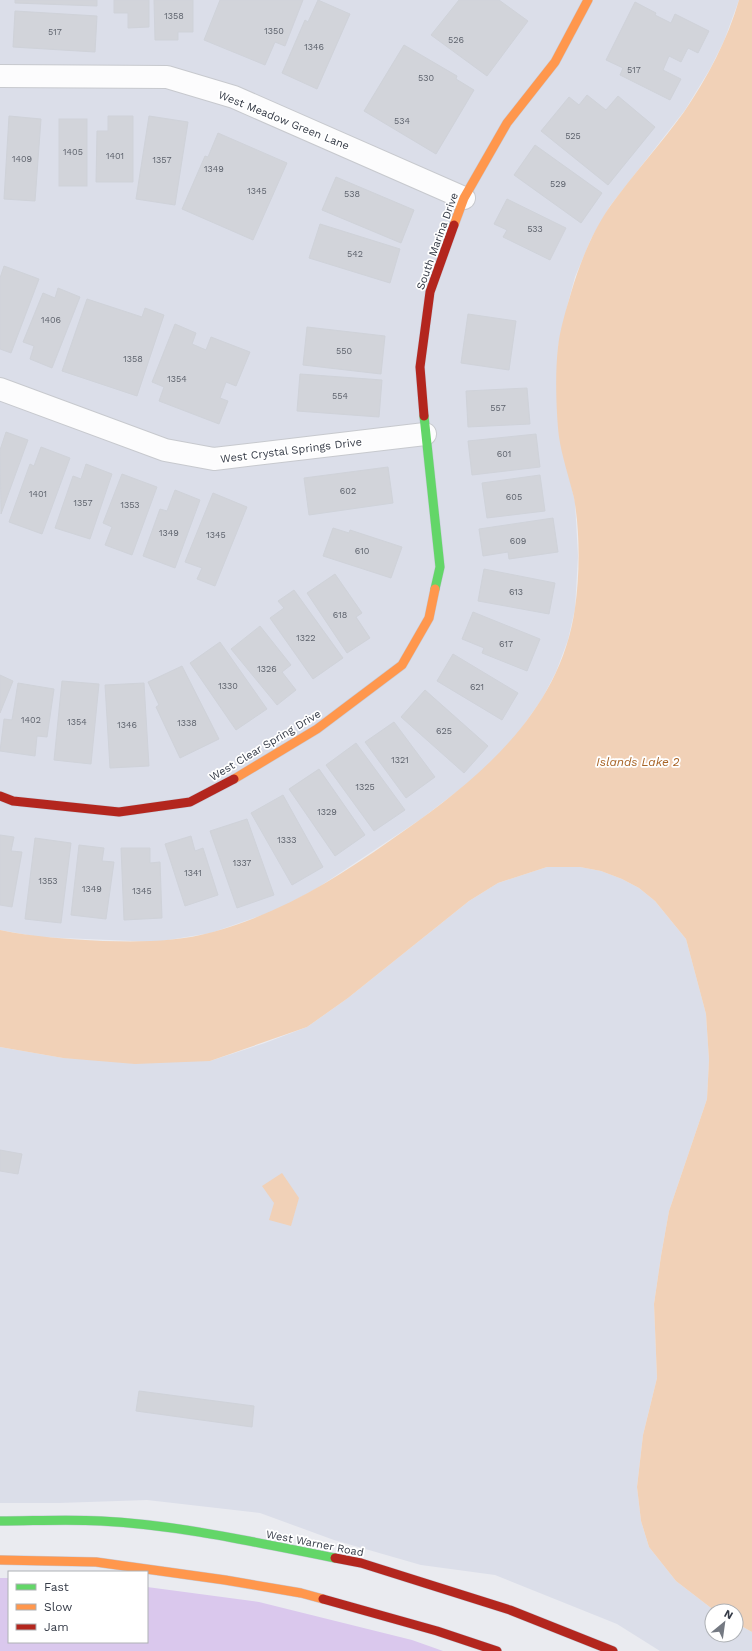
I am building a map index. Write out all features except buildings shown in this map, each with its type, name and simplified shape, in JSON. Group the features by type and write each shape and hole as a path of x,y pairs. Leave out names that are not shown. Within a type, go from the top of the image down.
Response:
{"street":[{"name":"South Marina Drive","path":"429,618 440,567 424,434 420,367 430,292 464,198 507,123 555,62 588,0"},
{"name":"West Meadow Green Lane","path":"0,76 167,77 234,97 464,198"},
{"name":"West Crystal Springs Drive","path":"0,389 165,450 214,459 424,434"},
{"name":"West Clear Spring Drive","path":"0,796 12,801 119,812 190,802 225,785 317,729 402,665 429,618"},
{"name":"West Warner Road","path":"0,1521 100,1521 144,1525 230,1538 361,1564 510,1610 613,1651"},
{"path":"0,1560 96,1562 225,1580 302,1593 437,1631 496,1651"}],"shaded area":[{"path":"0,0 739,0 724,41 710,69 685,110 610,206 591,239 575,277 558,347 557,397 560,438 575,502 578,556 575,609 568,640 556,672 542,699 518,733 500,754 468,783 421,819 319,887 277,910 211,933 156,942 39,937 0,930"},
{"path":"547,867 580,867 601,871 622,879 639,888 655,901 686,939 706,1014 709,1060 707,1099 669,1211 654,1304 657,1378 643,1435 637,1487 641,1521 649,1547 676,1581 705,1603 704,1643 744,1643 744,1628 752,1632 752,1651 660,1651 617,1624 495,1575 421,1565 334,1540 260,1513 147,1500 59,1503 0,1503 0,1047 63,1058 210,1061 265,1043 307,1027 348,998 469,901 498,883"},
{"path":"0,1578 8,1578 8,1643 148,1643 148,1587 259,1602 412,1640 443,1651 0,1651"}],"water":[{"name":"Islands Lake 2","path":"739,0 752,0 752,1632 744,1628 744,1603 705,1603 676,1581 649,1547 641,1521 637,1487 643,1435 657,1378 654,1304 661,1256 669,1211 707,1099 709,1060 706,1014 686,939 655,901 639,888 622,879 601,871 580,867 547,867 498,883 469,901 348,998 307,1027 210,1061 135,1064 63,1058 0,1047 0,930 38,936 103,941 159,941 186,938 213,932 261,915 306,894 349,869 453,795 482,770 508,743 532,713 552,681 566,646 577,595 579,553 576,511 560,445 557,404 556,368 558,347 567,306 583,258 598,225 620,193 693,99 723,44"},
{"path":"282,1173 299,1198 291,1226 269,1220 274,1203 262,1186"}],"traffic: fast":[{"path":"424,416 440,567 435,589"},
{"path":"0,1521 88,1520 160,1526 219,1535 335,1558"}],"traffic: slow":[{"path":"454,225 464,198 507,123 555,62 588,0"},
{"path":"234,779 317,729 402,665 429,618 435,589"},
{"path":"0,1560 96,1562 225,1580 301,1593 323,1599"}],"traffic: jam":[{"path":"424,416 420,367 430,292 454,225"},
{"path":"0,796 13,801 119,812 190,802 234,779"},
{"path":"335,1558 361,1563 510,1610 613,1651"},
{"path":"323,1599 437,1631 497,1651"}]}
